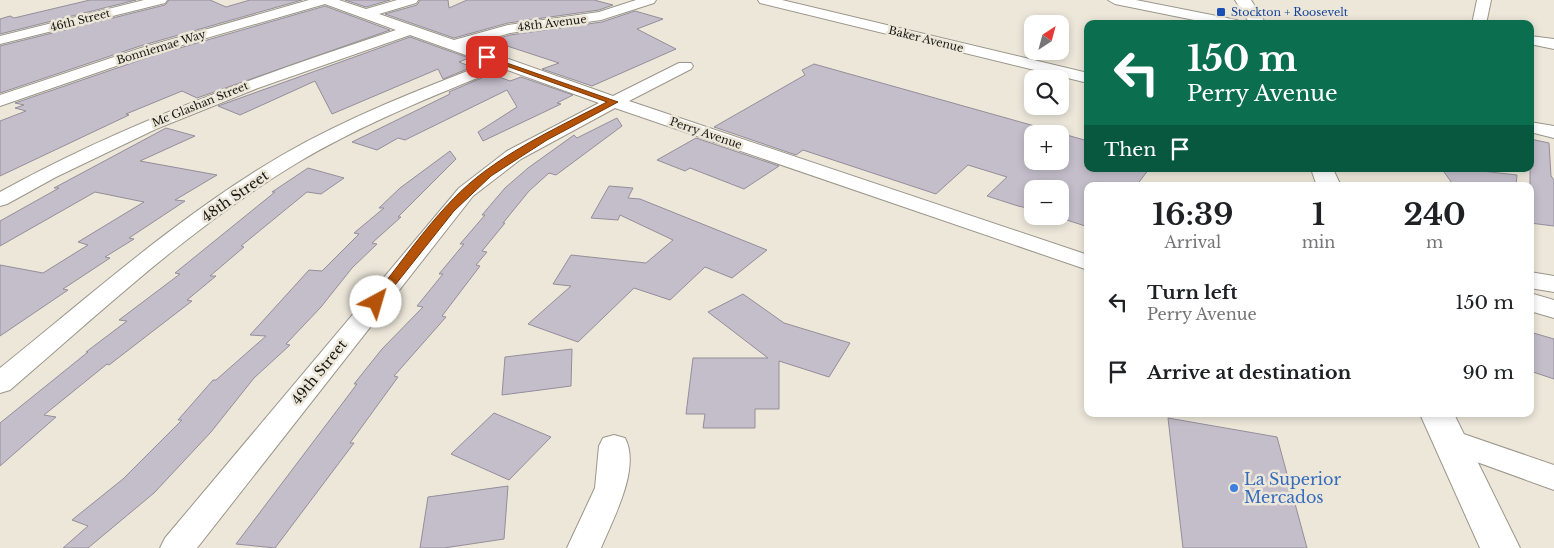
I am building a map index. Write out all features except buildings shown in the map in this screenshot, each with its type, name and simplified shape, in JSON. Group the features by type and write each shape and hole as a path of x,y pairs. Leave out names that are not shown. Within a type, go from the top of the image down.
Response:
{"main road":[{"path":"1243,0 1256,20"},
{"path":"1534,281 1554,284"},
{"path":"1534,303 1554,309"},
{"path":"1443,427 1500,548"}],"street":[{"name":"46th Street","path":"0,40 160,0"},
{"name":"Perry Avenue","path":"325,0 614,102 1084,262"},
{"name":"Bonniemae Way","path":"0,101 146,51 325,0"},
{"path":"365,14 411,0"},
{"name":"48th Avenue","path":"454,45 508,29 601,16 649,0"},
{"name":"Baker Avenue","path":"765,0 1084,77"},
{"path":"1115,0 1217,20"},
{"path":"1480,20 1484,0"},
{"name":"Mc Glashan Street","path":"0,200 69,162 159,120 253,83 410,30"},
{"path":"1534,41 1554,44"},
{"name":"48th Street","path":"0,382 182,234 258,179 357,123 503,62"},
{"name":"49th Street","path":"177,548 466,192 514,155 685,66"},
{"path":"1534,127 1554,132"},
{"path":"1032,244 1084,256"},
{"path":"1443,427 1554,478"},
{"path":"584,548 611,488 614,446"}],"place":[{"name":"Stockton + Roosevelt","path":"1221,12"},
{"name":"La Superior Mercados","path":"1234,488"}],"route":[{"path":"376,302 450,209 487,174 514,155 614,102 487,57"}]}
